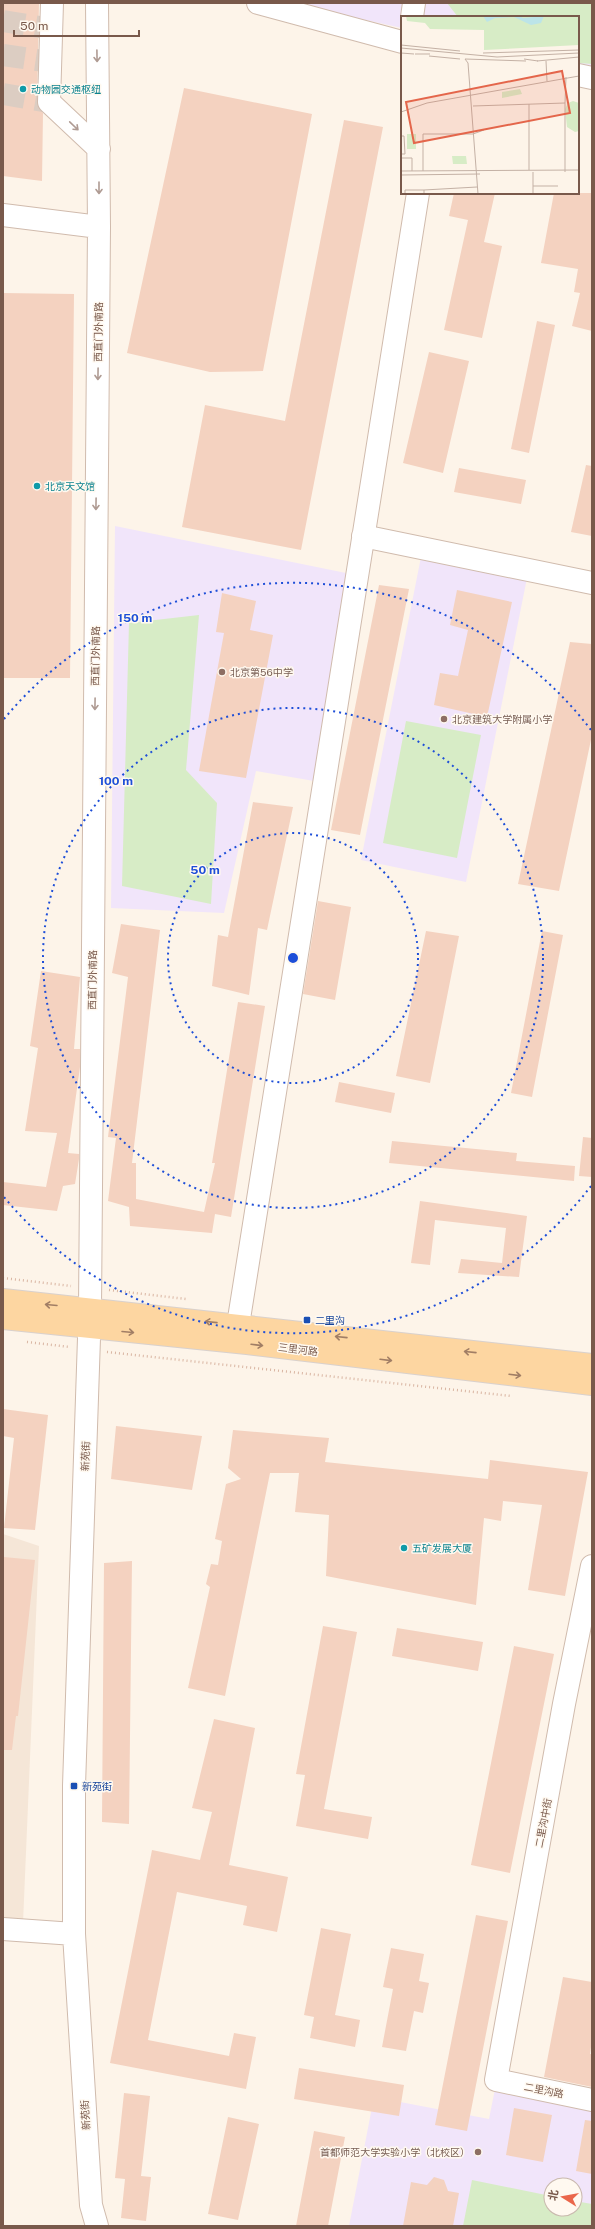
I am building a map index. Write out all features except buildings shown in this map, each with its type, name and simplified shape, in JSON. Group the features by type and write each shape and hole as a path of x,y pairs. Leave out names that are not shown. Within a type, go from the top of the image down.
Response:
{"main road":[{"name":"三里河路","path":"3,1300 89,1318 247,1343 592,1384"},
{"name":"三里河路","path":"3,1318 89,1318 238,1325 592,1366"}],"street":[{"path":"52,3 49,102 99,149"},
{"name":"西直门外南路","path":"89,1318 99,227 97,3"},
{"path":"258,3 401,42"},
{"path":"412,16 414,3"},
{"path":"579,75 592,78"},
{"path":"238,1325 418,194"},
{"path":"3,215 99,227"},
{"path":"363,536 592,583"},
{"name":"新苑街","path":"89,1318 74,1786 74,1934 91,2206 97,2226"},
{"name":"二里沟中街","path":"496,2080 564,1704 592,1566"},
{"path":"3,1929 74,1934"},
{"name":"二里沟路","path":"496,2080 592,2100"}],"path":[{"path":"26,1341 89,1350 513,1396"}],"shaded area":[{"path":"288,3 592,3 592,68 579,65 579,16 401,16 401,28"},
{"name":"北京第56中学","path":"115,526 346,573 314,781 256,771 224,913 111,908"},
{"name":"北京建筑大学附属小学","path":"421,557 527,578 466,882 361,860"},
{"path":"3,1534 39,1546 23,1923 3,1919"},
{"name":"首都师范大学实验小学（北校区）","path":"495,2089 592,2108 592,2226 349,2226 374,2097 489,2119"}],"green space":[{"path":"447,3 592,3 592,64 579,63 579,16 457,16"},
{"path":"199,615 186,770 217,803 211,904 122,886 129,623"},
{"path":"406,721 481,735 457,858 383,843"},
{"path":"472,2180 543,2194 543,2217 583,2217 583,2202 592,2204 592,2226 463,2226"}],"tunnel":[{"path":"3,21 51,29"},
{"path":"3,55 51,62"},
{"path":"3,94 49,102"}],"place":[{"name":"动物园交通枢纽","path":"23,89"},
{"name":"北京天文馆","path":"37,486"},
{"name":"北京第56中学","path":"222,672"},
{"name":"北京建筑大学附属小学","path":"444,719"},
{"name":"二里沟","path":"307,1320"},
{"name":"五矿发展大厦","path":"404,1548"},
{"name":"新苑街","path":"74,1786"},
{"name":"首都师范大学实验小学（北校区）","path":"478,2152"}]}
